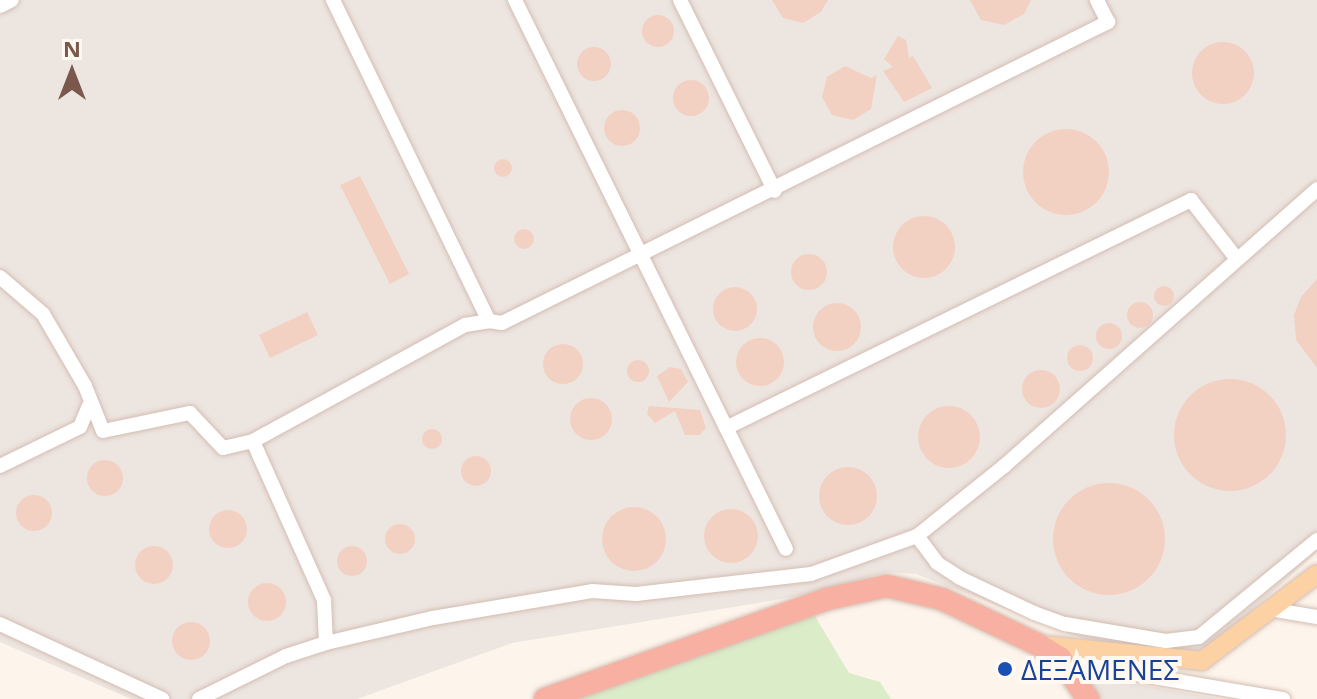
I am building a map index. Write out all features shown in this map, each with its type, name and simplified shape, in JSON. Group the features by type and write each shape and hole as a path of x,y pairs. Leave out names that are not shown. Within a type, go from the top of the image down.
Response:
{"highway":[{"path":"545,699 868,588 905,587 942,599 1039,645 1060,658 1088,699"}],"main road":[{"path":"1039,645 1202,661 1275,610 1317,574"}],"street":[{"path":"0,6 12,0"},
{"path":"333,0 489,321"},
{"path":"515,0 786,549"},
{"path":"680,0 775,191"},
{"path":"0,277 43,314 85,386 89,406 103,431 190,413 223,448 253,441 465,325 511,320 775,191 1108,22 1097,0"},
{"path":"199,699 286,656 326,643 433,618 592,591 636,594 811,574 917,536 970,496 1317,189"},
{"path":"726,428 1191,200 1237,259"},
{"path":"0,466 80,427 89,406"},
{"path":"253,441 324,600 326,643"},
{"path":"917,536 937,563 960,578 1034,613 1065,624 1166,641 1199,637 1317,540"},
{"path":"1275,610 1317,617"},
{"path":"0,624 162,699"},
{"path":"1080,651 1088,663 1101,668 1241,695 1283,699"}],"shaded area":[{"path":"0,0 1317,0 1317,552 1216,643 1197,651 1172,654 1084,639 916,574 887,572 794,597 512,643 357,699 131,699 0,642"},
{"path":"1084,675 1221,699 1096,699"}],"green space":[{"path":"813,613 849,673 880,682 891,699 579,699"}],"building":[{"path":"772,0 828,0 821,12 803,23 783,18"},
{"path":"970,0 1031,0 1024,14 1004,25 981,20"},
{"path":"658,15 670,19 674,31 670,43 658,47 646,43 642,31 646,19"},
{"path":"898,36 906,40 909,58 913,56 932,88 904,102 883,71 893,67 884,59"},
{"path":"1217,42 1229,42 1245,51 1252,61 1252,85 1245,95 1229,104 1217,104 1197,90 1192,79 1192,67 1206,47"},
{"path":"594,47 606,52 611,64 606,76 594,81 582,76 577,64 582,52"},
{"path":"845,66 871,78 877,75 871,109 853,120 832,115 822,97 827,77"},
{"path":"691,80 703,86 709,98 703,110 691,116 679,110 673,98 679,86"},
{"path":"622,110 635,115 640,128 635,141 622,146 609,141 604,128 609,115"},
{"path":"1066,129 1083,132 1097,141 1106,155 1109,172 1106,189 1097,203 1083,212 1066,215 1049,212 1035,203 1026,189 1023,172 1026,155 1035,141 1049,132"},
{"path":"503,159 512,168 503,177 494,168"},
{"path":"360,176 409,274 390,284 340,185"},
{"path":"918,216 930,216 946,225 953,235 953,259 946,269 930,278 918,278 898,264 893,253 893,241 907,221"},
{"path":"524,229 531,232 534,239 531,246 524,249 517,246 514,239 517,232"},
{"path":"809,254 822,259 827,272 822,285 809,290 796,285 791,272 796,259"},
{"path":"1317,279 1317,368 1296,340 1294,315 1301,297"},
{"path":"1164,286 1171,289 1174,296 1171,303 1164,306 1157,303 1154,296 1157,289"},
{"path":"735,287 750,294 757,309 750,324 735,331 720,324 713,309 720,294"},
{"path":"1140,302 1149,306 1153,315 1149,324 1140,328 1131,324 1127,315 1131,306"},
{"path":"837,303 854,310 861,327 854,344 837,351 820,344 813,327 820,310"},
{"path":"307,312 318,335 270,358 259,335"},
{"path":"1109,323 1118,327 1122,336 1118,345 1109,349 1100,345 1096,336 1100,327"},
{"path":"760,338 769,339 777,345 783,353 783,371 777,379 769,385 760,386 751,385 743,379 737,371 736,362 737,353 743,345 751,339"},
{"path":"563,344 577,350 583,364 577,378 563,384 549,378 543,364 549,350"},
{"path":"1080,345 1089,349 1093,358 1089,367 1080,371 1071,367 1067,358 1071,349"},
{"path":"638,360 646,363 649,371 646,379 638,382 630,379 627,371 630,363"},
{"path":"670,367 681,369 688,382 669,402 657,376"},
{"path":"1041,370 1054,376 1060,389 1054,402 1041,408 1028,402 1022,389 1028,376"},
{"path":"1230,379 1251,384 1269,396 1281,414 1286,435 1281,456 1269,474 1251,486 1230,491 1209,486 1191,474 1179,456 1174,435 1179,414 1191,396 1209,384"},
{"path":"591,398 606,404 612,419 606,434 591,440 576,434 570,419 576,404"},
{"path":"649,406 700,410 706,428 699,435 685,435 675,411 655,423 647,414"},
{"path":"949,406 961,408 971,415 978,425 978,449 971,459 961,466 949,468 937,466 927,459 920,449 918,437 920,425 927,415 937,408"},
{"path":"432,429 439,432 442,439 439,446 432,449 425,446 422,439 425,432"},
{"path":"476,456 482,457 490,465 490,477 482,485 476,486 470,485 462,477 461,471 462,465 470,457"},
{"path":"105,460 118,465 123,478 118,491 105,496 92,491 87,478 92,465"},
{"path":"848,467 869,475 877,496 869,517 848,525 827,517 819,496 827,475"},
{"path":"1109,483 1130,487 1149,499 1161,518 1165,539 1161,560 1149,579 1130,591 1109,595 1088,591 1069,579 1057,560 1053,539 1057,518 1069,499 1088,487"},
{"path":"34,495 47,500 52,513 47,526 34,531 21,526 16,513 21,500"},
{"path":"628,507 640,507 657,516 664,527 664,551 657,562 640,571 628,571 616,566 607,557 602,545 602,533 607,521 616,512"},
{"path":"731,509 742,511 750,517 756,525 756,547 750,555 742,561 731,563 720,561 712,555 706,547 704,536 706,525 712,517 720,511"},
{"path":"228,510 242,515 247,529 242,543 228,548 214,543 209,529 214,515"},
{"path":"400,524 406,525 414,533 414,545 406,553 400,554 394,553 386,545 385,539 386,533 394,525"},
{"path":"154,546 168,551 173,565 168,579 154,584 140,579 135,565 140,551"},
{"path":"352,546 362,551 367,561 362,571 352,576 342,571 337,561 342,551"},
{"path":"267,583 281,588 286,602 281,616 267,621 253,616 248,602 253,588"},
{"path":"191,622 205,627 210,641 205,655 191,660 177,655 172,641 177,627"}],"place":[{"name":"ΔΕΞΑΜΕΝΕΣ","path":"1005,669"}]}
